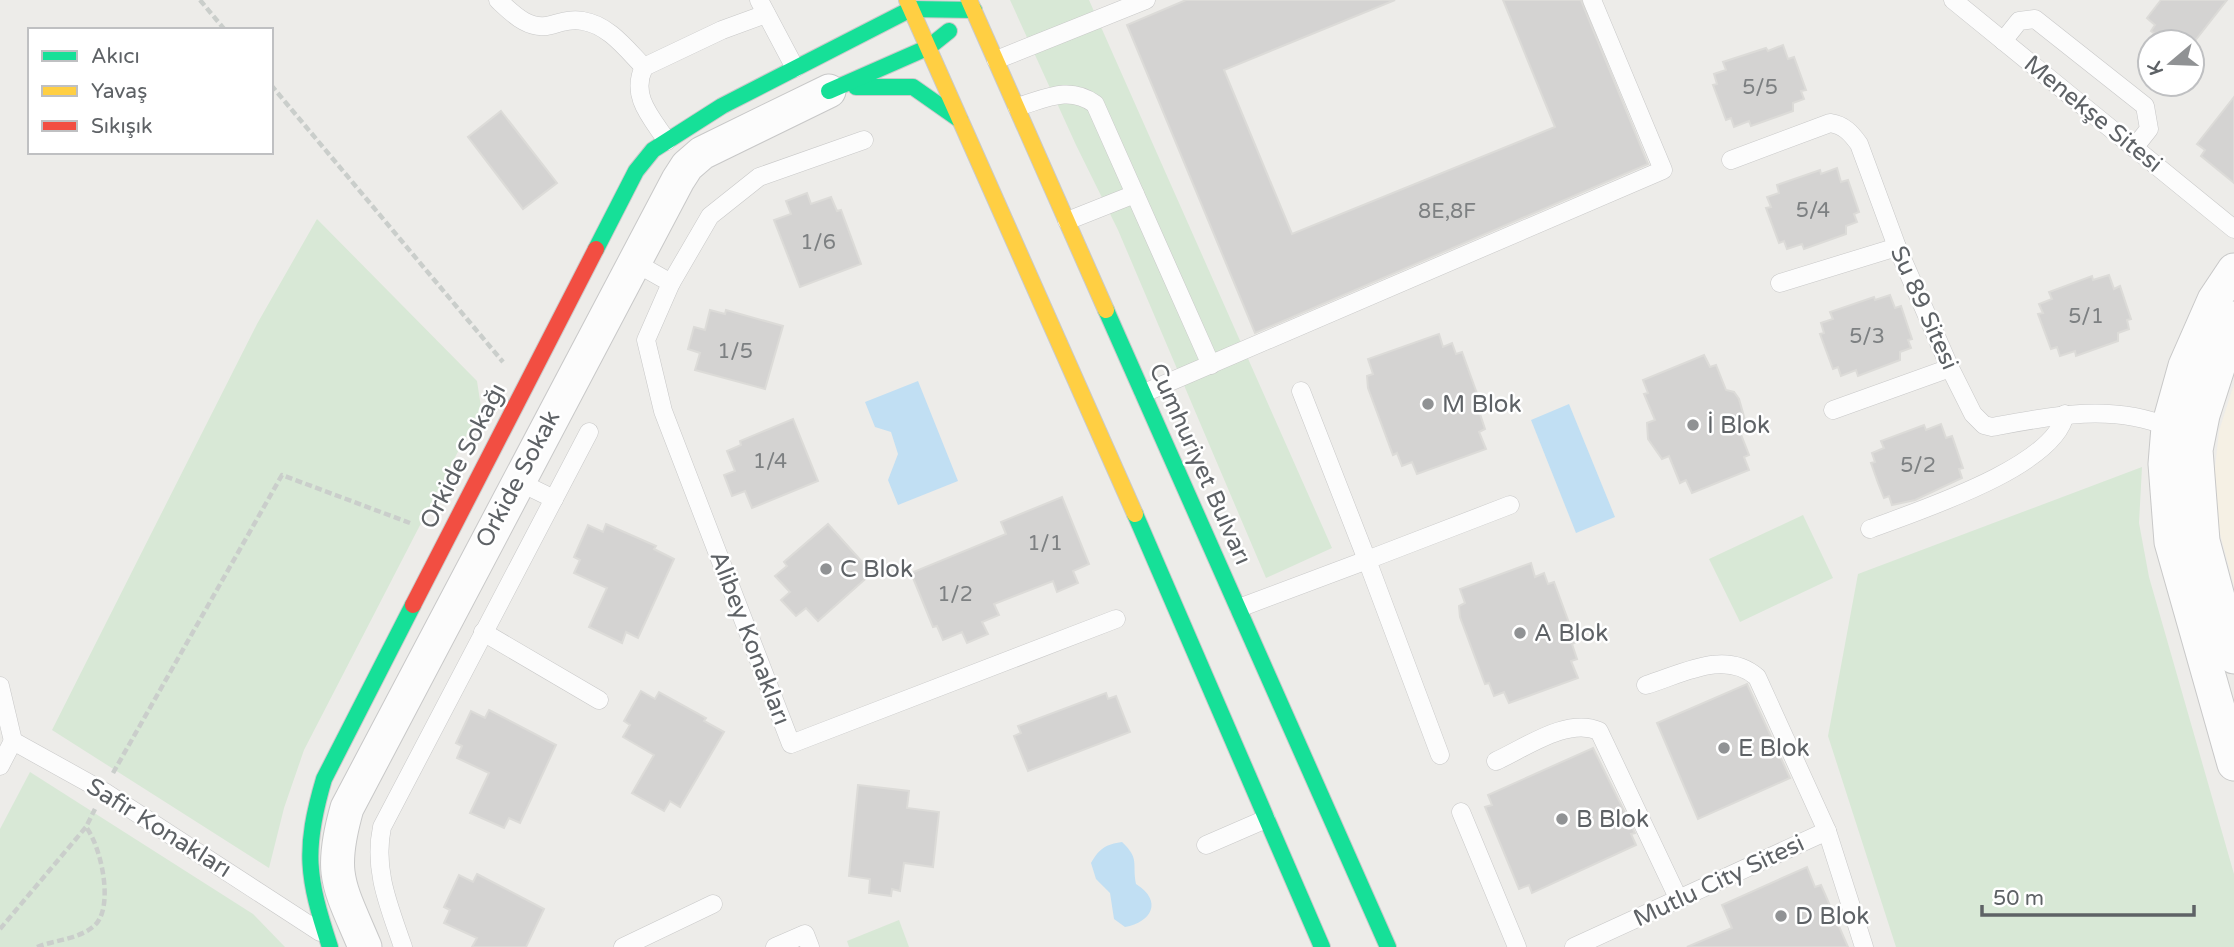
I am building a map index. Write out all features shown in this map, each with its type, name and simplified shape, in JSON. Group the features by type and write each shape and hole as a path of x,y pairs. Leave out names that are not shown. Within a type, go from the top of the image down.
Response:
{"street":[{"path":"796,68 909,5 971,5"},
{"path":"909,5 1168,588 1322,947"},
{"name":"Cumhuriyet Bulvarı","path":"971,5 1388,947"},
{"path":"829,91 929,47 971,5"},
{"path":"796,68 843,26"},
{"name":"Orkide Sokağı","path":"328,941 306,868 309,827 324,779 636,171 653,150 722,106 796,68"},
{"path":"829,91 865,86 913,87 928,95 961,121"},
{"name":"Orkide Sokak","path":"365,947 338,882 335,862 347,807 634,262 687,166 702,153 829,91"},
{"path":"2234,270 2199,331 2168,427 2165,464 2171,542 2234,764"},
{"path":"2234,318 2203,415 2196,450 2203,541 2234,657"}],"lane":[{"path":"498,0 523,21 533,25 544,26 561,20 585,21 613,34 644,67"},
{"path":"996,60 1146,0"},
{"path":"1143,393 1663,170 1592,0"},
{"name":"Menekşe Sitesi","path":"1958,2 2234,229"},
{"path":"667,141 640,97 639,77 644,67 763,7 796,68"},
{"path":"2003,41 2019,21 2035,19 2145,106 2149,129 2134,148"},
{"path":"1017,107 1067,93 1078,94 1095,104 1212,365"},
{"name":"Su 89 Sitesi","path":"1731,160 1830,123 1840,124 1859,144 1896,247 1950,368 1973,414 1984,425 1992,427 2065,414 2112,414 2147,418 2168,427"},
{"name":"Alibey Konakları","path":"864,140 759,177 710,216 671,283 646,340 663,411 791,744 1115,619"},
{"path":"1067,221 1135,194"},
{"path":"1780,283 1896,247"},
{"path":"634,262 671,283"},
{"path":"1833,410 1950,368"},
{"path":"1301,391 1440,755"},
{"path":"1870,529 1998,478 2056,437 2065,414"},
{"path":"403,947 380,878 378,845 382,827 589,432"},
{"path":"484,463 554,499"},
{"path":"1239,608 1510,505"},
{"path":"484,632 599,700"},
{"path":"1646,685 1720,663 1730,663 1748,669 1764,688 1827,831 1864,947"},
{"path":"0,686 13,741 0,766"},
{"path":"1496,761 1571,727 1591,727 1599,731 1679,900"},
{"name":"Safir Konakları","path":"13,741 103,791 328,941"},
{"path":"1461,812 1517,947"},
{"path":"1206,845 1266,819"},
{"name":"Mutlu City Sitesi","path":"1574,947 1827,831"},
{"path":"623,947 713,905"},
{"path":"775,947 805,934 810,947"}],"path":[{"path":"200,0 223,28"},
{"path":"273,87 523,387"},
{"path":"0,929 86,827 103,791 282,475 411,523"},
{"path":"37,947 84,933 93,928 104,913 105,900 96,839 86,827"}],"shaded area":[{"path":"2234,384 2234,586 2215,515 2213,486 2219,431"}],"green space":[{"path":"1010,0 1089,0 1332,548 1266,578 1118,230"},
{"path":"317,219 477,381 481,407 304,750 284,808 269,868 52,730 257,324"},
{"path":"2142,467 2139,523 2149,577 2234,874 2234,947 1896,947 1828,736 1858,574"},
{"path":"1803,515 1833,578 1740,622 1709,559"},
{"path":"30,772 253,914 285,947 0,947 0,829"},
{"path":"899,920 909,947 849,947 847,941"}],"water":[{"path":"918,381 958,481 898,505 888,480 898,454 891,432 875,427 865,402"},
{"path":"1569,404 1615,517 1576,533 1531,420"},
{"path":"1122,842 1133,857 1136,884 1152,904 1151,910 1142,921 1125,927 1114,919 1110,893 1096,879 1091,863 1104,848"}],"building":[{"path":"1186,0 1395,0 1224,70 1292,234 1555,127 1503,0 1581,0 1648,164 1255,333 1127,25"},
{"path":"2161,0 2227,0 2205,28 2153,28 2155,25 2147,18"},
{"path":"1783,45 1788,59 1794,57 1806,90 1801,91 1804,99 1793,103 1793,111 1751,126 1749,121 1734,127 1731,118 1726,120 1713,85 1717,84 1714,74 1726,70 1723,62"},
{"path":"2234,97 2234,183 2201,156 2205,150 2197,144"},
{"path":"501,111 557,183 523,209 468,137"},
{"path":"1837,168 1841,182 1848,180 1859,212 1854,214 1857,222 1846,226 1846,234 1804,249 1802,244 1787,249 1784,241 1779,243 1766,208 1771,207 1767,197 1779,193 1777,185 1820,170 1821,174"},
{"path":"807,193 811,204 831,197 837,211 841,210 861,264 800,287 774,220 791,214 786,201"},
{"path":"2109,275 2114,289 2120,286 2131,319 2127,320 2129,329 2118,333 2118,341 2076,356 2075,351 2060,356 2057,347 2051,349 2038,314 2043,313 2039,304 2052,299 2049,292 2092,276 2093,280"},
{"path":"1890,295 1895,308 1901,306 1912,339 1908,340 1911,348 1900,352 1900,360 1858,376 1856,370 1841,376 1838,367 1833,369 1820,334 1824,333 1821,323 1833,319 1830,312 1874,297 1875,300"},
{"path":"710,310 725,314 726,310 783,326 765,389 695,370 700,353 688,349 694,327 705,330"},
{"name":"M Blok","path":"1439,334 1443,347 1452,343 1456,354 1462,352 1484,413 1480,414 1485,429 1479,432 1486,449 1417,474 1412,462 1402,466 1397,453 1393,455 1368,388 1367,376 1373,374 1368,359"},
{"name":"İ Blok","path":"1704,355 1710,367 1716,365 1726,390 1734,392 1739,399 1745,420 1738,427 1749,455 1744,457 1749,470 1692,493 1686,480 1680,483 1669,456 1662,459 1648,439 1647,423 1655,420 1644,394 1648,393 1643,380"},
{"path":"793,419 818,481 752,508 745,491 732,496 724,475 735,471 727,451 741,445 740,441"},
{"path":"1941,424 1946,438 1952,436 1963,468 1959,469 1962,478 1915,500 1892,505 1889,496 1884,498 1878,483 1871,463 1875,462 1872,453 1884,448 1881,441 1924,425 1926,430"},
{"path":"1062,497 1089,564 1073,571 1078,583 1057,592 1053,581 994,604 999,615 982,622 988,634 967,643 962,632 943,640 937,626 933,627 911,573 1006,534 1001,522"},
{"path":"606,524 656,546 654,549 674,559 638,638 626,632 622,643 589,627 607,588 574,573 580,560 574,557 588,525 603,532"},
{"name":"C Blok","path":"828,524 872,573 818,621 806,608 796,616 781,600 790,592 775,576 787,566 784,562"},
{"name":"A Blok","path":"1531,563 1535,577 1544,573 1548,584 1554,582 1576,642 1572,644 1577,659 1571,661 1578,678 1509,703 1504,692 1494,696 1489,683 1485,684 1460,617 1459,606 1465,603 1460,589"},
{"name":"E Blok","path":"1747,684 1790,778 1698,819 1657,723"},
{"path":"641,691 655,699 659,692 706,718 704,721 724,732 680,807 670,801 664,811 632,793 654,755 623,737 630,725 624,721"},
{"path":"1106,693 1108,699 1116,696 1130,732 1028,771 1014,736 1021,733 1018,726"},
{"path":"489,710 556,745 520,823 509,818 504,828 470,813 489,773 457,758 462,746 456,743 471,711 485,718"},
{"name":"B Blok","path":"1593,748 1635,833 1631,834 1636,845 1532,893 1529,885 1519,889 1485,807 1492,805 1488,795"},
{"path":"858,785 909,791 907,808 939,812 933,867 904,863 900,891 892,889 891,896 869,893 870,879 849,876"},
{"name":"D Blok","path":"1807,867 1815,887 1821,885 1848,947 1687,947 1732,928 1722,905"},
{"path":"477,874 544,909 526,947 472,947 477,938 444,923 450,910 444,907 459,875 473,882"}],"traffic: fast":[{"path":"596,249 636,171 653,150 722,106 911,9 974,10"},
{"path":"829,91 929,47 949,31"},
{"path":"856,87 913,87 960,120"},
{"path":"1106,310 1388,947"},
{"path":"1135,514 1322,947"},
{"path":"330,947 316,901 310,863 317,804 324,779 413,605"}],"traffic: slow":[{"path":"907,0 1135,514"},
{"path":"969,0 1106,310"}],"traffic: jam":[{"path":"413,605 596,249"}],"place":[{"name":"M Blok","path":"1428,404"},
{"name":"İ Blok","path":"1693,425"},
{"name":"C Blok","path":"826,569"},
{"name":"A Blok","path":"1520,633"},
{"name":"E Blok","path":"1724,748"},
{"name":"B Blok","path":"1562,819"},
{"name":"D Blok","path":"1781,916"}]}
